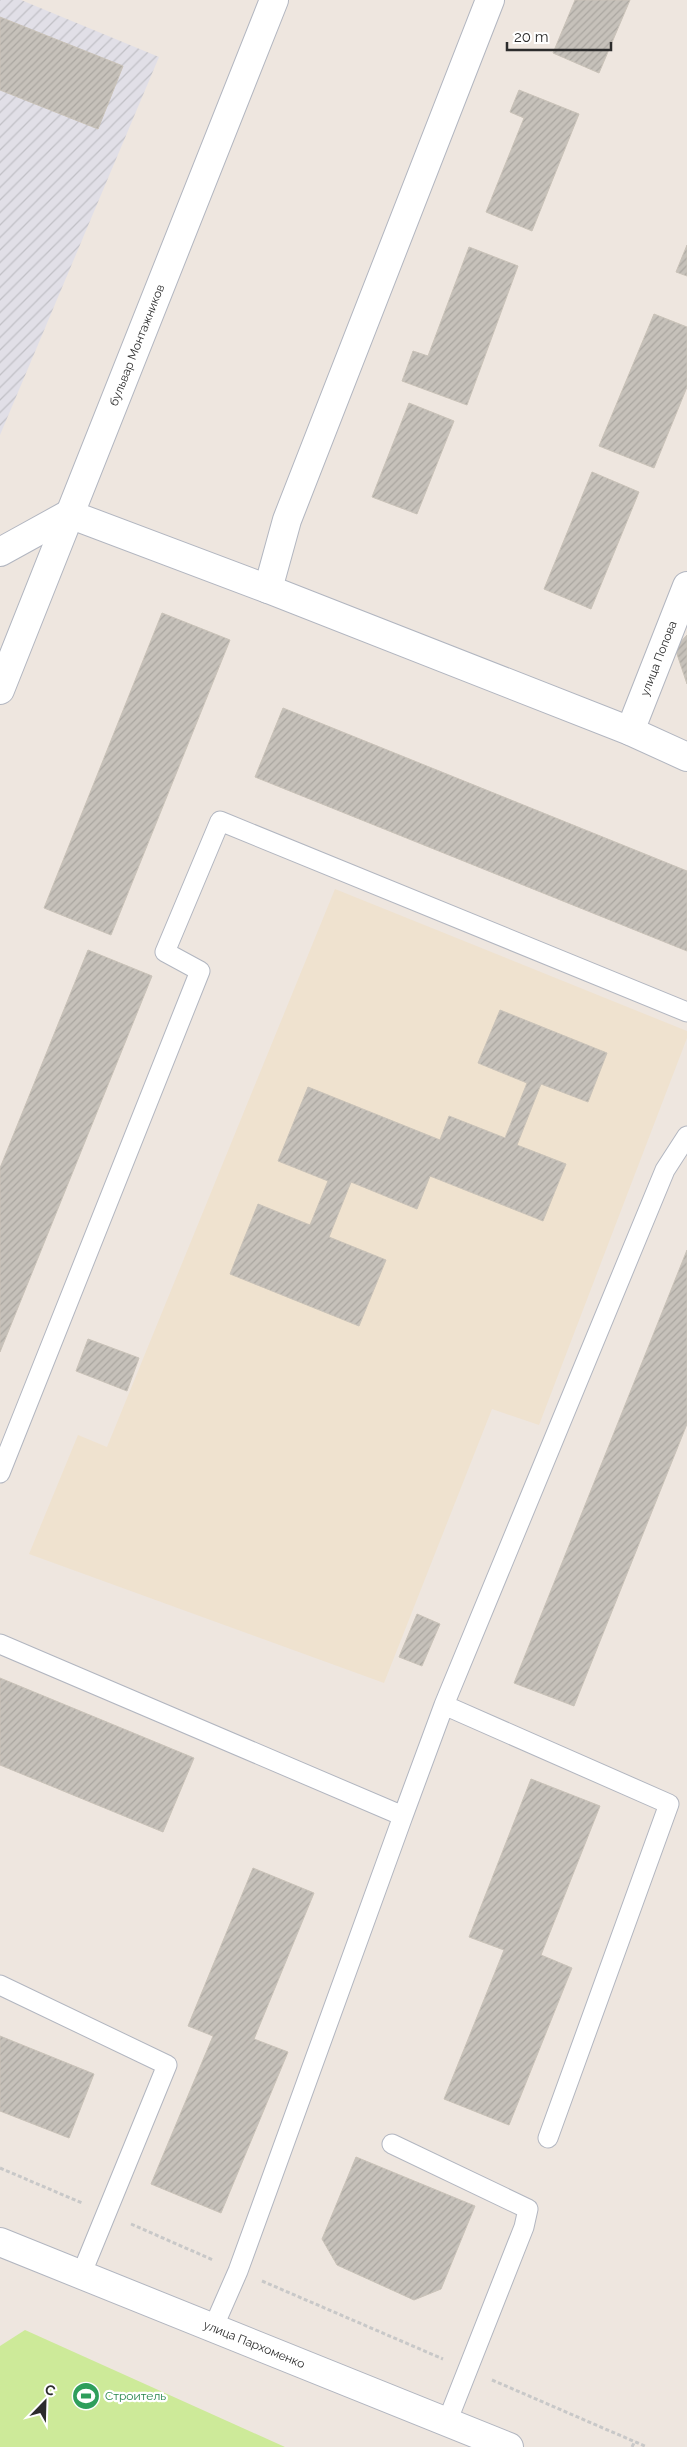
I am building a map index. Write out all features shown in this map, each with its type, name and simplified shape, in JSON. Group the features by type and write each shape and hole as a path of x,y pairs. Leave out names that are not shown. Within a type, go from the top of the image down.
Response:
{"street":[{"name":"бульвар Монтажников","path":"0,690 274,0"},
{"path":"268,589 287,520 490,0"},
{"path":"0,552 69,514 268,589 630,731 687,757"},
{"name":"улица Попова","path":"630,731 687,586"},
{"name":"улица Пархоменко","path":"0,2242 508,2447"}],"lane":[{"path":"0,1473 200,971 165,952 220,821 687,1012"},
{"path":"213,2328 238,2271 444,1705 664,1170 687,1136"},
{"path":"0,1644 403,1816"},
{"path":"444,1705 669,1804 548,2138"},
{"path":"0,1985 167,2065 81,2275"},
{"path":"392,2144 528,2209 524,2227 447,2422"}],"path":[{"path":"0,2168 647,2447"},
{"path":"632,2447 634,2442"}],"shaded area":[{"path":"0,0 21,0 159,57 0,435"},
{"path":"335,889 687,1031 687,1038 539,1425 492,1409 384,1683 29,1554 78,1435 107,1447"}],"green space":[{"name":"Строитель","path":"25,2330 285,2447 0,2447 0,2346"}],"building":[{"path":"575,0 630,0 599,73 553,53"},
{"path":"0,17 123,66 98,129 0,90"},
{"path":"519,90 579,114 532,231 486,212 524,118 510,112"},
{"path":"687,245 687,276 676,272"},
{"path":"469,247 518,266 467,405 402,381 413,351 428,356"},
{"path":"654,314 687,327 687,387 654,468 599,446"},
{"path":"409,403 454,421 417,514 372,497"},
{"path":"592,472 639,492 591,609 544,589"},
{"path":"162,613 230,640 111,935 44,908"},
{"path":"687,635 687,684 675,648"},
{"path":"283,708 687,871 687,951 255,777"},
{"path":"88,950 152,976 0,1352 0,1168"},
{"path":"500,1010 607,1053 588,1102 541,1084 517,1145 566,1164 543,1221 430,1176 417,1209 351,1182 329,1237 386,1260 359,1326 230,1274 258,1204 310,1225 328,1181 278,1161 308,1087 440,1140 449,1116 505,1138 527,1083 478,1063"},
{"path":"687,1250 687,1424 574,1706 514,1683"},
{"path":"88,1339 139,1358 127,1391 76,1371"},
{"path":"417,1614 440,1624 422,1666 399,1657"},
{"path":"0,1678 194,1758 163,1832 0,1765"},
{"path":"531,1779 600,1806 541,1955 572,1968 509,2125 444,2099 504,1950 469,1937"},
{"path":"253,1868 314,1893 254,2039 288,2052 221,2213 151,2184 213,2036 188,2026"},
{"path":"0,2036 94,2074 69,2138 0,2111"},
{"path":"356,2157 475,2206 441,2289 414,2300 337,2265 322,2239"}],"place":[{"name":"Строитель","path":"86,2396"}]}
